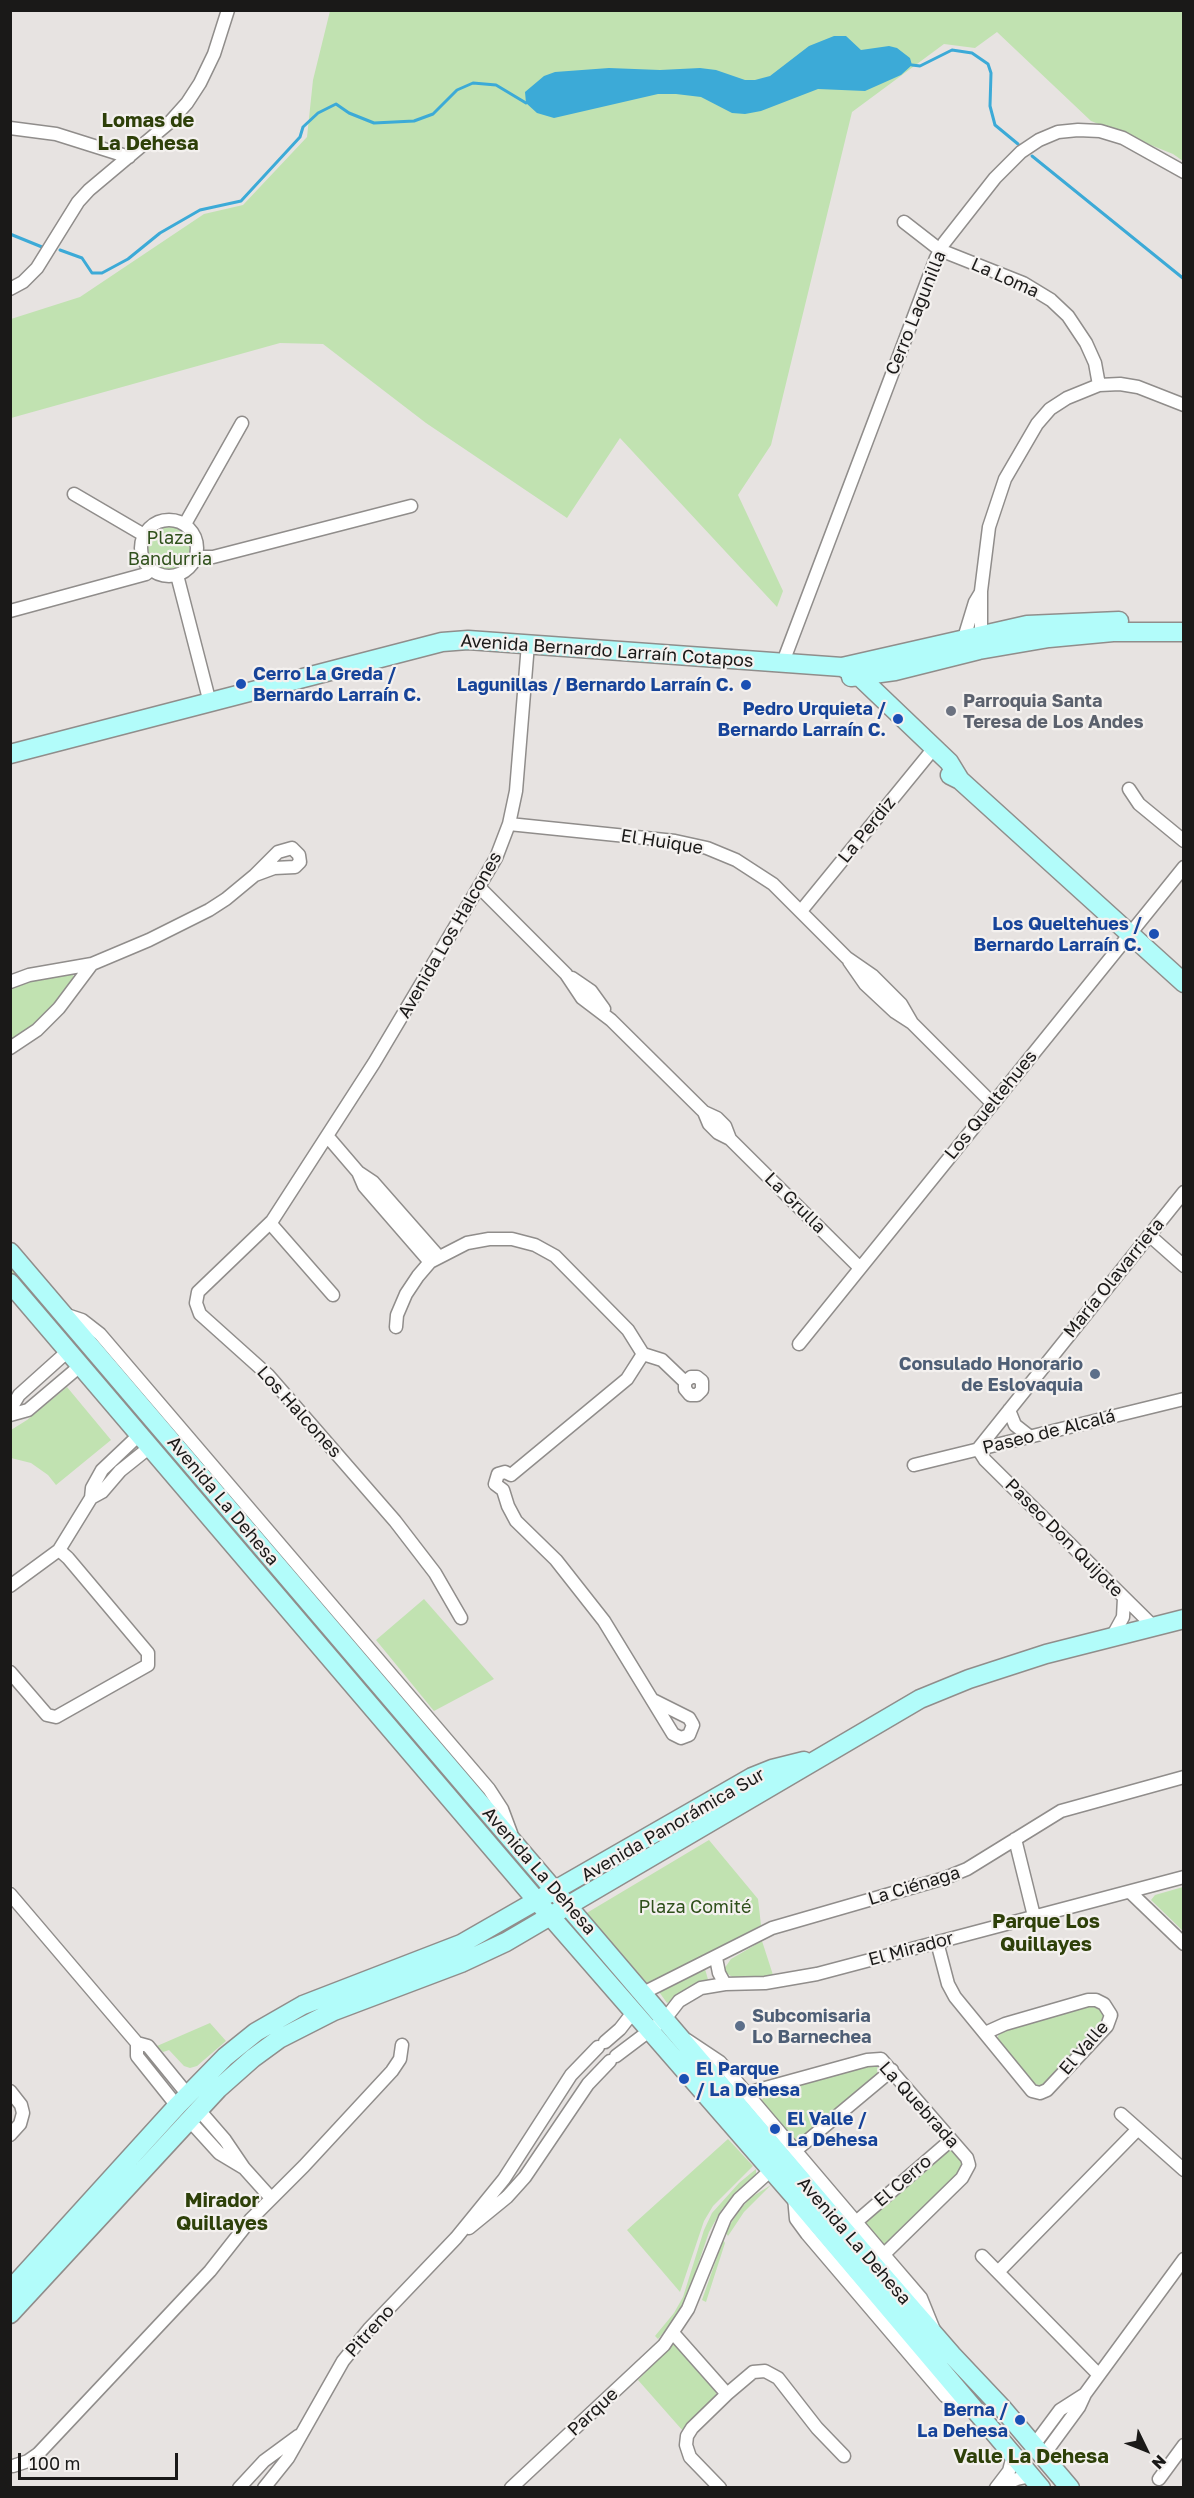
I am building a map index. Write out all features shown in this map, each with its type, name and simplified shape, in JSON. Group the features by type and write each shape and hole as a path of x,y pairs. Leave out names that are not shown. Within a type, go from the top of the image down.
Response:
{"street":[{"path":"10,289 37,268 78,202 89,190 170,122 187,102 200,83 214,54 228,10"},
{"path":"10,128 56,134 129,157"},
{"name":"Cerro Lagunilla","path":"783,662 940,250 1013,159 1038,140 1058,132 1088,130 1111,134 1134,143 1184,172"},
{"name":"La Loma","path":"904,222 940,250 1023,283 1051,300 1068,316 1086,343 1095,363 1099,385"},
{"path":"981,642 981,591 986,542 991,520 1005,480 1020,450 1037,424 1058,403 1099,385 1120,384 1138,387 1184,405"},
{"path":"185,524 242,423"},
{"path":"74,494 144,535"},
{"path":"196,557 213,557 411,506"},
{"path":"167,520 185,524 196,539 196,557 188,570 177,575 166,576 151,570 141,554 144,535 158,522 167,520"},
{"path":"10,610 146,574 151,570"},
{"path":"177,575 210,703"},
{"path":"964,639 975,602 981,591"},
{"path":"860,677 895,671 981,642 1053,622 1184,620"},
{"path":"831,668 964,639 981,642 1081,634 1184,632"},
{"name":"Avenida Bernardo Larraín Cotapos","path":"10,754 442,642 468,640 783,662 831,668 860,677 931,753"},
{"name":"Avenida Los Halcones","path":"328,1137 496,858 509,824 516,790 528,644"},
{"name":"Avenida Bernardo Larraín Cotapos","path":"831,668 931,753 949,762 960,780 1184,983"},
{"path":"887,704 885,691 895,671"},
{"name":"La Perdiz","path":"801,911 931,753"},
{"path":"1129,789 1139,804 1184,841"},
{"name":"El Huique","path":"509,824 675,841 706,848 736,860 763,876 801,911 847,958 865,984 895,1012 912,1023 992,1103"},
{"name":"Los Queltehues","path":"799,1344 1184,867"},
{"path":"10,982 29,975 92,964 209,910 255,875"},
{"name":"La Grulla","path":"480,888 566,974 582,998 611,1020 704,1112 717,1118 725,1126 730,1138 860,1268"},
{"path":"10,1048 37,1030 59,1008 92,964"},
{"path":"328,1137 358,1172 373,1182 435,1260"},
{"name":"Los Halcones","path":"328,1137 270,1223 198,1292 196,1303 200,1314 268,1375 395,1521 435,1573 461,1618"},
{"name":"María Olavarrieta","path":"978,1449 1184,1192"},
{"path":"270,1223 333,1295"},
{"path":"1149,1235 1184,1266"},
{"path":"396,1327 397,1315 406,1294 418,1276 435,1260 467,1243 489,1239 512,1239 545,1250 555,1256 628,1330 643,1354 662,1360 685,1382"},
{"name":"Avenida La Dehesa","path":"10,1251 445,1749 515,1843 643,1994 658,2025 771,2170 794,2196 873,2265 974,2409 1036,2482"},
{"name":"Avenida La Dehesa","path":"10,1283 550,1916 634,2011 679,2036 873,2265 1039,2450 1061,2484"},
{"path":"10,1410 14,1401 68,1351"},
{"path":"643,1354 627,1379 511,1475 512,1486 503,1490 516,1521 546,1549 578,1586 604,1621 653,1700"},
{"path":"10,1415 28,1410 80,1366"},
{"path":"36,1379 40,1388 49,1392"},
{"name":"Paseo de Alcalá","path":"914,1465 1184,1400"},
{"path":"1009,1410 1015,1425 1029,1436"},
{"path":"92,1498 92,1488 96,1479 111,1461 145,1441"},
{"path":"10,1586 59,1550 92,1498 102,1492 145,1441"},
{"name":"Paseo Don Quijote","path":"978,1449 985,1460 1153,1626"},
{"path":"111,1461 113,1467 120,1471"},
{"path":"10,1672 47,1715 56,1717 148,1665 148,1653 69,1558 59,1550"},
{"path":"1112,1637 1123,1617 1124,1598"},
{"name":"Avenida Panorámica Sur","path":"188,2108 240,2068 297,2029 357,2001 471,1959 569,1905 895,1712 944,1688 1046,1654 1184,1619"},
{"name":"Avenida Panorámica Sur","path":"188,2108 225,2057 256,2032 290,2011 461,1944 538,1902 758,1774 826,1754"},
{"name":"La Ciénaga","path":"643,1994 772,1928 956,1874 977,1864 1061,1810 1184,1777"},
{"path":"1015,1839 1034,1916"},
{"name":"El Mirador","path":"658,2025 680,2001 695,1991 725,1984 765,1983 802,1977 1184,1877"},
{"path":"1131,1892 1184,1944"},
{"path":"10,1894 137,2043 148,2046 219,2153 244,2168 271,2198"},
{"name":"El Valle","path":"937,1942 951,1990 985,2033 1030,2089 1040,2093 1050,2086 1107,2026 1111,2014 1104,2004 1096,2000 1088,2000 1005,2024 985,2033"},
{"path":"716,1958 719,1973 725,1984"},
{"path":"290,2011 290,2021 297,2029"},
{"name":"Pitreno","path":"264,2487 282,2467 336,2372 350,2352 456,2238 504,2179 571,2075 620,2029 634,2011"},
{"name":"Pitreno","path":"456,2238 516,2187 588,2084 613,2058 658,2025"},
{"path":"679,2036 712,2055 747,2093 855,2222 873,2265"},
{"path":"13,2466 28,2461 42,2450 210,2271 251,2219 304,2166 392,2071 400,2058 402,2045"},
{"path":"225,2057 236,2058 240,2068"},
{"name":"La Quebrada","path":"747,2093 873,2059 881,2059 969,2162 966,2174 873,2265"},
{"path":"795,2151 892,2070"},
{"path":"10,2091 21,2105 23,2113 20,2124 10,2135"},
{"path":"10,2290 188,2108"},
{"path":"1121,2114 1184,2170"},
{"path":"542,2120 547,2129 558,2129"},
{"path":"998,2272 1138,2129"},
{"name":"El Cerro","path":"855,2222 951,2140"},
{"path":"10,2314 146,2153"},
{"name":"Parque","path":"511,2487 653,2356 673,2334 692,2301 716,2235 725,2218 739,2199 771,2170"},
{"name":"Avenida La Dehesa","path":"794,2196 796,2218 807,2234 945,2396 953,2402 974,2409"},
{"path":"982,2256 1099,2375"},
{"path":"1039,2450 1079,2407 1085,2394 1184,2259"},
{"path":"673,2334 727,2394"},
{"path":"720,2487 690,2457 686,2449 686,2440 692,2428 753,2372 765,2371 774,2375 816,2428 844,2456"},
{"path":"997,2487 1009,2471 1006,2433 1020,2428"},
{"name":"Pitreno","path":"239,2487 264,2461 299,2435"},
{"path":"1159,2479 1184,2445"},
{"path":"997,2487 1017,2479 1036,2482"}],"green space":[{"path":"330,11 1183,11 1183,161 1173,154 1091,121 997,32 975,48 944,44 852,112 771,445 738,495 783,591 777,607 620,438 567,518 426,423 323,344 280,343 11,418 11,319 80,297 204,214 243,205 307,137 313,80"},
{"name":"Plaza Bandurria","path":"170,527 179,528 186,533 191,540 191,558 186,565 179,570 170,571 161,570 154,565 149,558 148,549 149,540 154,533 161,528"},
{"path":"64,973 73,974 74,979 45,1016 11,1043 11,987 33,979"},
{"path":"10,1260 539,1883 541,1889 538,1891 532,1887 11,1272"},
{"path":"67,1387 111,1440 56,1485 48,1475 31,1463 11,1458 11,1430 27,1420"},
{"path":"424,1599 494,1679 434,1711 376,1640"},
{"name":"Plaza Comité","path":"709,1840 758,1899 761,1925 720,1950 647,1983 585,1914"},
{"path":"1184,1887 1183,1931 1151,1900 1155,1895"},
{"path":"762,1941 774,1978 734,1978 726,1973 724,1969 731,1959"},
{"path":"705,1969 709,1983 695,1987 667,2003 657,1989"},
{"path":"1092,2005 1100,2008 1105,2016 1103,2022 1041,2086 1033,2083 997,2042 999,2032"},
{"path":"210,2023 226,2041 197,2066 190,2068 184,2066 169,2050 163,2052 157,2046"},
{"path":"871,2063 878,2065 877,2074 803,2139 793,2140 761,2101 767,2094"},
{"path":"728,2139 753,2166 713,2206 704,2221 680,2292 627,2230"},
{"path":"949,2151 953,2151 963,2162 961,2171 888,2244 882,2244 866,2225 867,2221"},
{"path":"756,2169 756,2174 722,2209 709,2232 686,2300 675,2319 658,2339 655,2336 674,2313 683,2297 704,2230 712,2213 739,2183"},
{"path":"771,2185 744,2212 728,2236 725,2232 739,2211 750,2198"},
{"path":"723,2240 725,2243 706,2302 702,2300"},
{"path":"675,2344 717,2392 713,2402 683,2431 638,2380"}],"water":[{"path":"834,36 846,36 861,50 889,46 897,48 910,58 912,65 901,75 865,91 818,89 761,111 745,114 732,113 701,97 676,94 658,94 554,118 537,113 526,103 525,92 544,76 555,72 609,68 660,70 700,68 716,70 745,80 755,80 770,76 809,46"}],"waterway":[{"path":"912,65 920,66 952,50 972,53 988,64 991,73 990,106 995,125 1018,144"},
{"path":"60,250 82,258 92,273 102,273 128,259 160,233 200,210 241,201 300,137 303,127 318,113 336,104 349,113 374,123 414,121 433,114 457,90 473,83 496,85 526,103"},
{"path":"1032,156 1184,279"},
{"path":"10,234 42,247"}],"place":[{"name":"Cerro La Greda / Bernardo Larraín C.","path":"241,684"},
{"name":"Lagunillas / Bernardo Larraín C.","path":"746,685"},
{"name":"Parroquia Santa Teresa de Los Andes","path":"951,711"},
{"name":"Pedro Urquieta / Bernardo Larraín C.","path":"898,719"},
{"name":"Los Queltehues / Bernardo Larraín C.","path":"1154,934"},
{"name":"Consulado Honorario de Eslovaquia","path":"1095,1374"},
{"name":"Subcomisaria Lo Barnechea","path":"740,2026"},
{"name":"El Parque / La Dehesa","path":"684,2079"},
{"name":"El Valle / La Dehesa","path":"775,2129"},
{"name":"Berna / La Dehesa","path":"1020,2420"}],"district":[{"name":"Lomas de La Dehesa","path":"148,132"},
{"name":"Parque Los Quillayes","path":"1046,1934"},
{"name":"Mirador Quillayes","path":"222,2212"},
{"name":"Valle La Dehesa","path":"1031,2457"}]}
